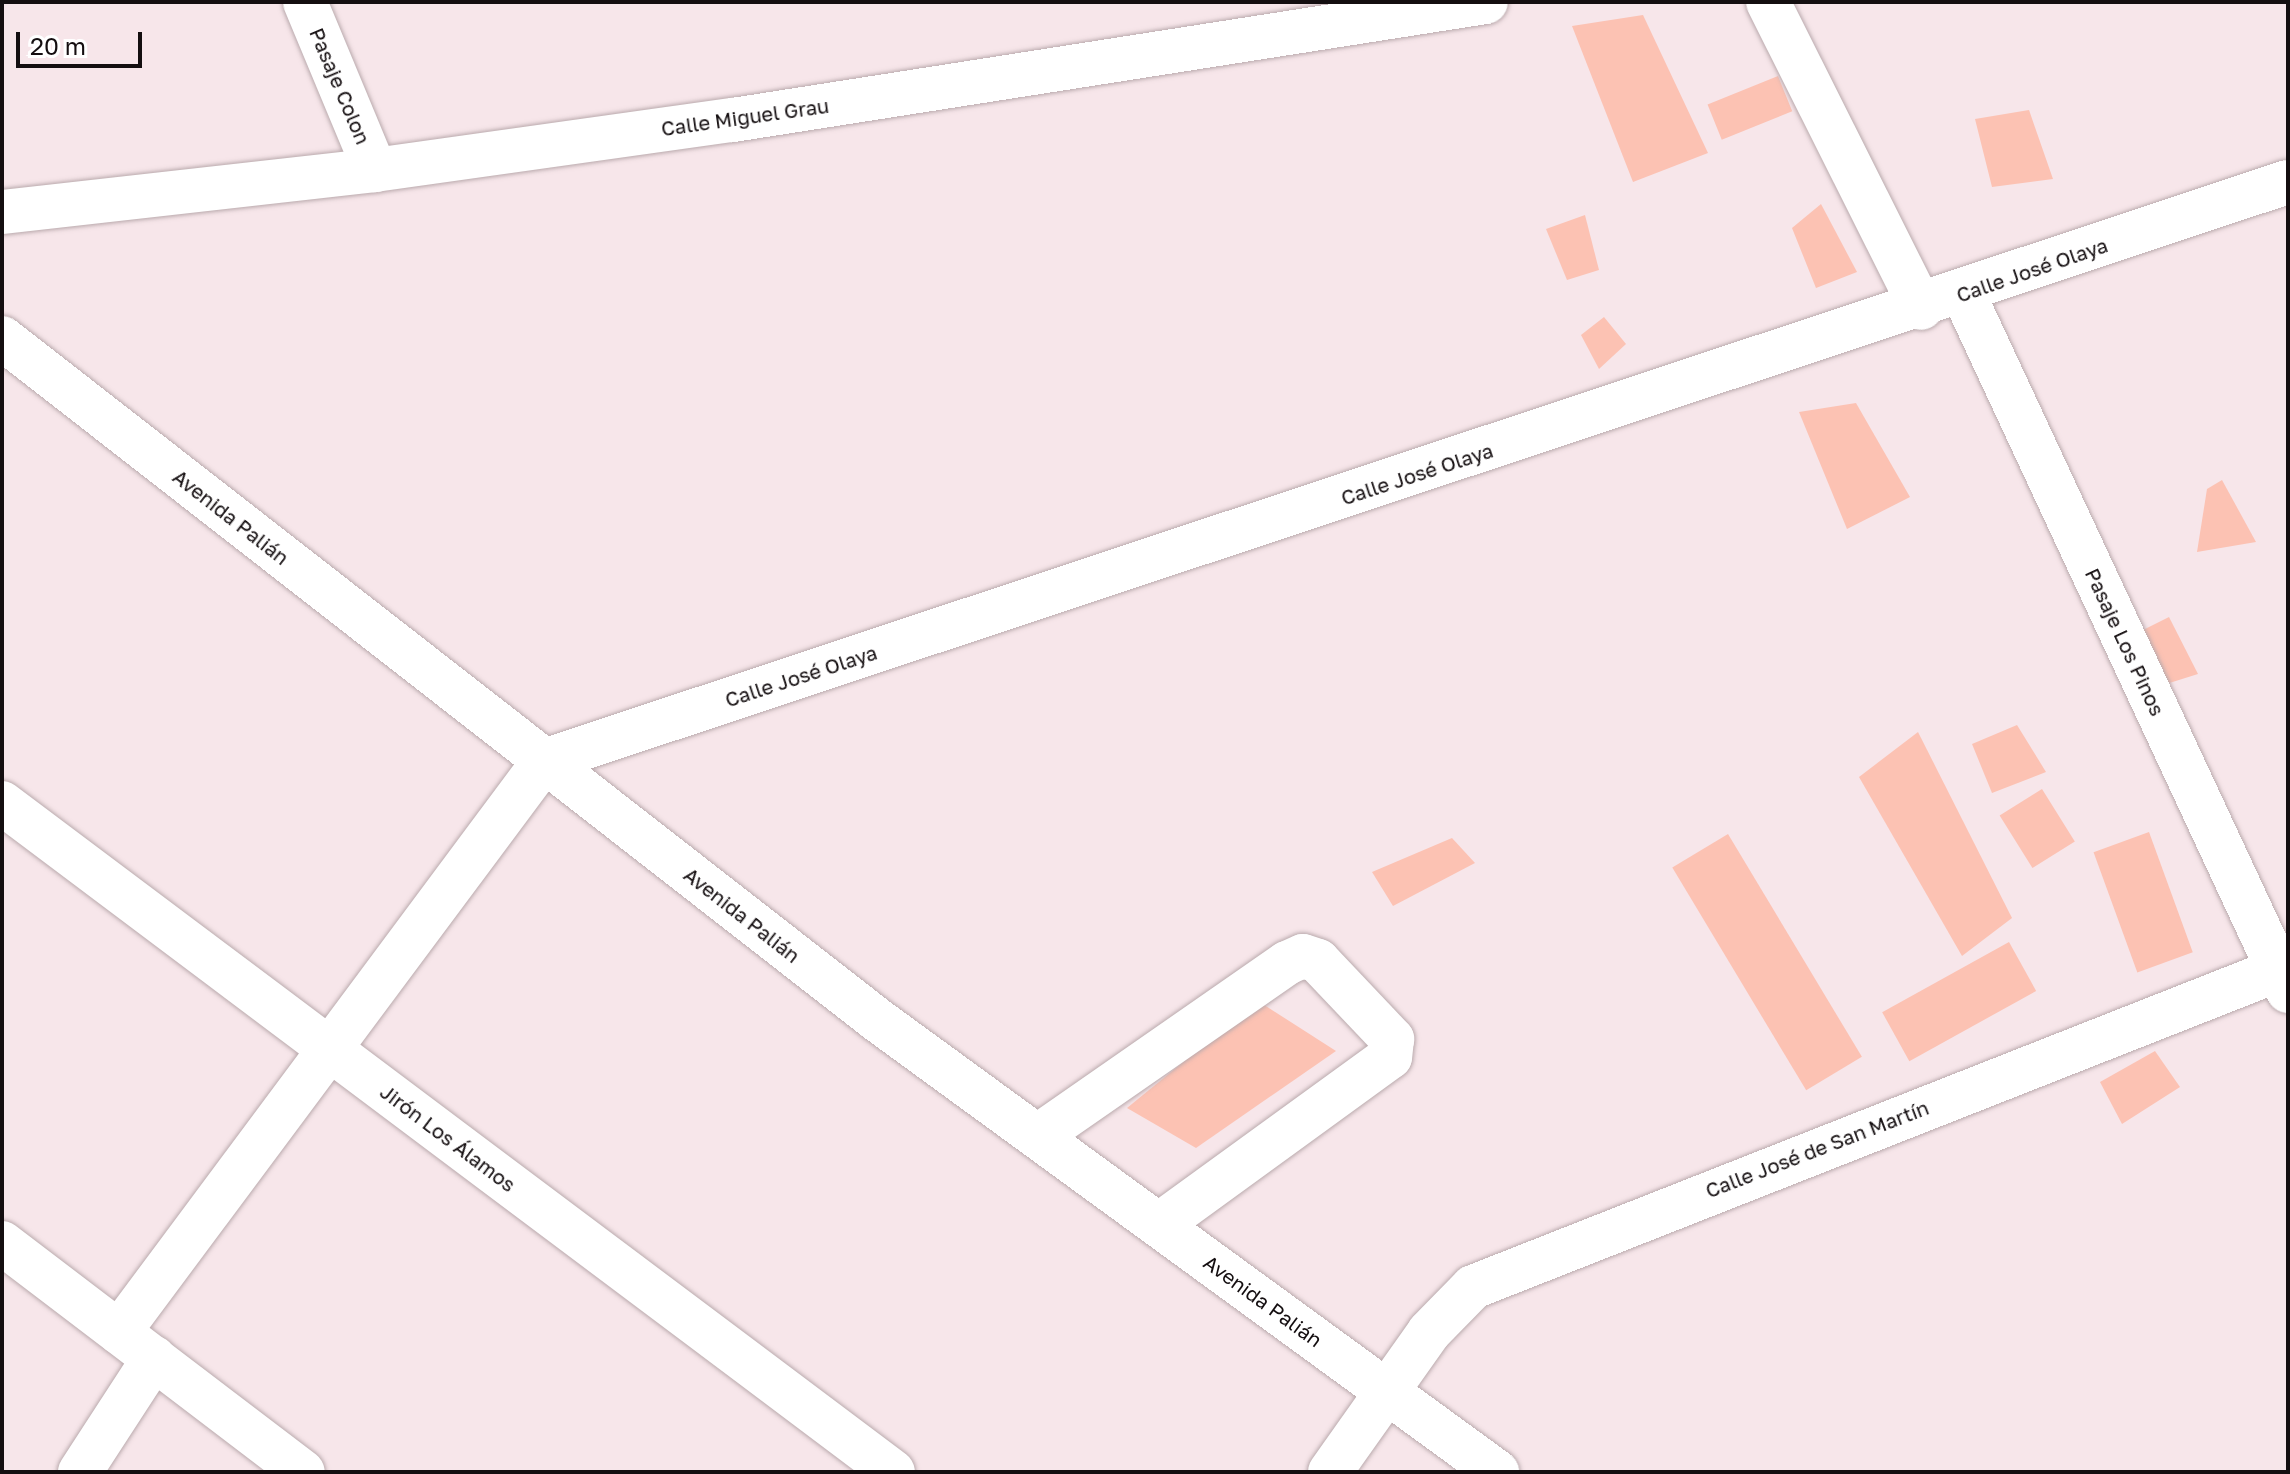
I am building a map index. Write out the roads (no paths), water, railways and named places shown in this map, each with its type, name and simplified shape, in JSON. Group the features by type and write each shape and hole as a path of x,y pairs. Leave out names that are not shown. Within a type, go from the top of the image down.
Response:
{"street":[{"name":"Pasaje Colon","path":"305,2 375,170"},
{"name":"Calle Miguel Grau","path":"2,212 375,170 1486,2"},
{"path":"1768,2 1921,308"},
{"name":"Calle José Olaya","path":"544,761 1921,308 2288,182"},
{"name":"Pasaje Los Pinos","path":"1963,293 2285,976"},
{"name":"Avenida Palián","path":"2,338 876,1019 1497,1472"},
{"path":"119,1332 544,761"},
{"name":"Jirón Los Álamos","path":"2,803 893,1472"},
{"path":"1038,1136 1287,963 1303,956 1318,961 1392,1039 1390,1057 1159,1225"},
{"name":"Calle José de San Martín","path":"1330,1472 1429,1332 1473,1287 2285,976"},
{"path":"2,1243 303,1472"},
{"path":"80,1472 154,1358"}]}
